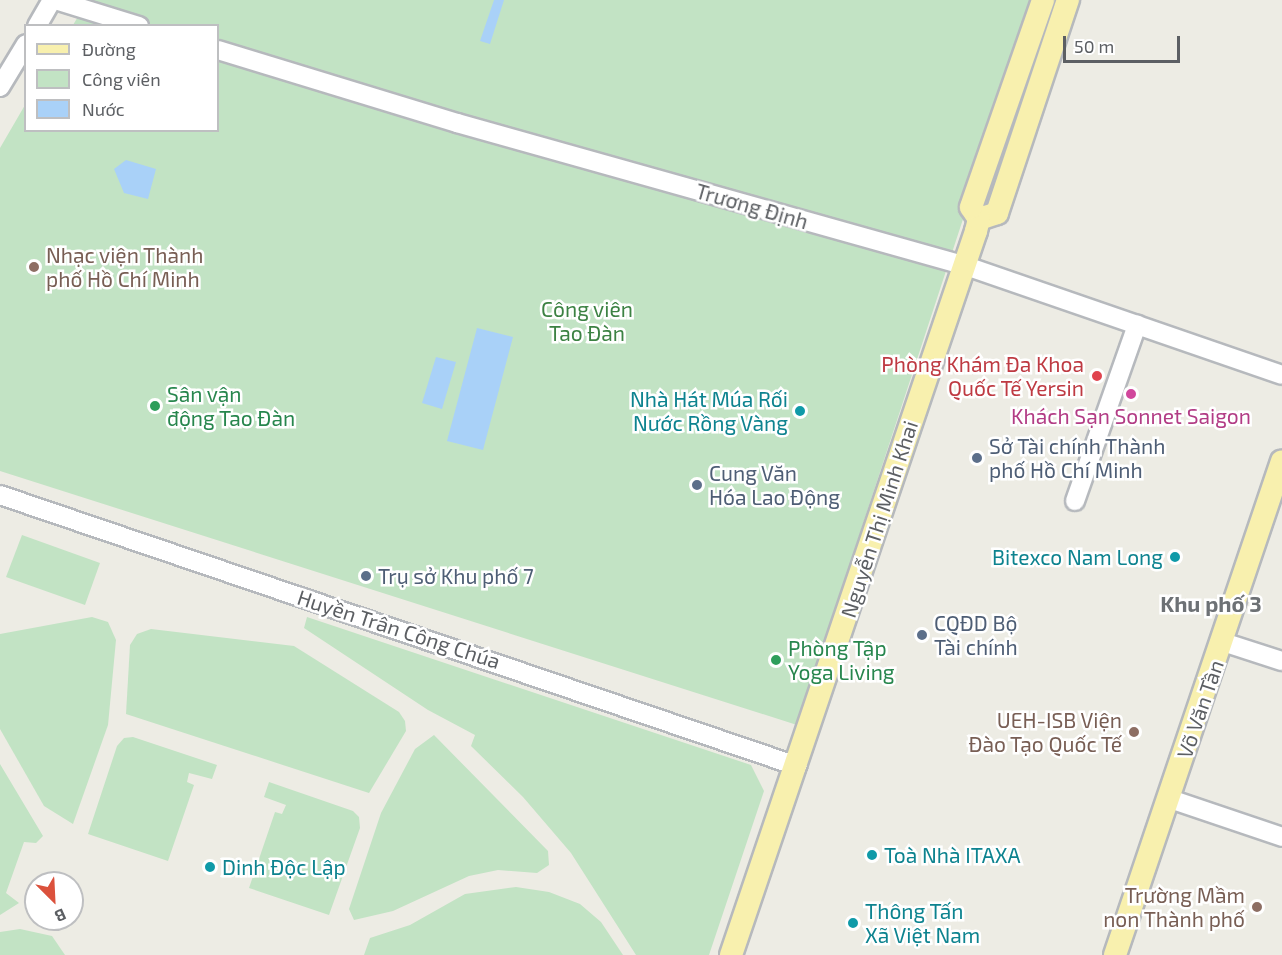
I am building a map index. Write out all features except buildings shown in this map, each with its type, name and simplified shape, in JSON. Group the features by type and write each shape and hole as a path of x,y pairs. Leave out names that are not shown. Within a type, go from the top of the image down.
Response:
{"main road":[{"name":"Nguyễn Thị Minh Khai","path":"732,955 979,219 971,207 1043,0"},
{"path":"979,219 997,213 1068,0"},
{"name":"Võ Văn Tần","path":"1115,955 1170,799 1282,461"}],"street":[{"path":"38,24 54,0 132,24"},
{"path":"0,87 24,47"},
{"name":"Trương Định","path":"219,50 457,123 963,265 1282,375"},
{"path":"1075,501 1137,325"},
{"name":"Huyền Trân Công Chúa","path":"0,495 797,765"},
{"path":"1223,642 1282,661"},
{"path":"1170,799 1282,837"}],"green space":[{"name":"Công viên Tao Đàn","path":"88,0 1042,0 966,210 797,725 0,471 0,148 24,107 24,132 219,132 219,24 74,24"},
{"path":"22,535 100,563 85,605 6,577"},
{"path":"92,617 108,622 116,640 108,725 73,824 44,806 0,729 0,634"},
{"path":"307,617 751,765 764,791 709,955 636,955 571,853 523,797 471,746 475,735 428,710 304,628"},
{"path":"151,629 294,646 399,712 405,721 406,731 369,793 126,714 130,645 137,634"},
{"path":"434,735 548,851 549,865 537,873 498,870 469,876 393,911 354,920 349,909 381,813 415,749"},
{"path":"133,737 217,765 212,779 189,773 187,782 194,785 168,861 88,834 117,746 124,738"},
{"path":"0,764 43,836 36,843 24,842 6,893 19,903 0,915"},
{"path":"269,782 353,811 359,817 360,828 329,915 249,888 275,812 282,814 286,805 264,797"},
{"path":"516,887 549,892 580,904 601,922 623,955 364,955 370,938 410,925 465,894"},
{"path":"20,929 52,936 65,955 0,955 0,932"}],"water":[{"path":"494,0 504,0 490,44 480,41"},
{"path":"126,160 156,169 148,199 124,193 114,169"},
{"path":"477,328 513,337 483,450 447,441"},
{"path":"436,357 456,362 442,409 422,403"}],"place":[{"name":"Nhạc viện Thành phố Hồ Chí Minh","path":"34,267"},
{"name":"Phòng Khám Đa Khoa Quốc Tế Yersin","path":"1097,376"},
{"name":"Khách Sạn Sonnet Saigon","path":"1131,394"},
{"name":"Sân vận động Tao Đàn","path":"155,406"},
{"name":"Nhà Hát Múa Rối Nước Rồng Vàng","path":"800,411"},
{"name":"Sở Tài chính Thành phố Hồ Chí Minh","path":"977,458"},
{"name":"Cung Văn Hóa Lao Động","path":"697,485"},
{"name":"Bitexco Nam Long","path":"1175,557"},
{"name":"Trụ sở Khu phố 7","path":"366,576"},
{"name":"CQĐD Bộ Tài chính","path":"922,635"},
{"name":"Phòng Tập Yoga Living","path":"776,660"},
{"name":"UEH-ISB Viện Đào Tạo Quốc Tế","path":"1134,732"},
{"name":"Toà Nhà ITAXA","path":"872,855"},
{"name":"Dinh Độc Lập","path":"210,867"},
{"name":"Trường Mầm non Thành phố","path":"1257,907"},
{"name":"Thông Tấn Xã Việt Nam","path":"853,923"}],"district":[{"name":"Khu phố 3","path":"1211,604"}]}
